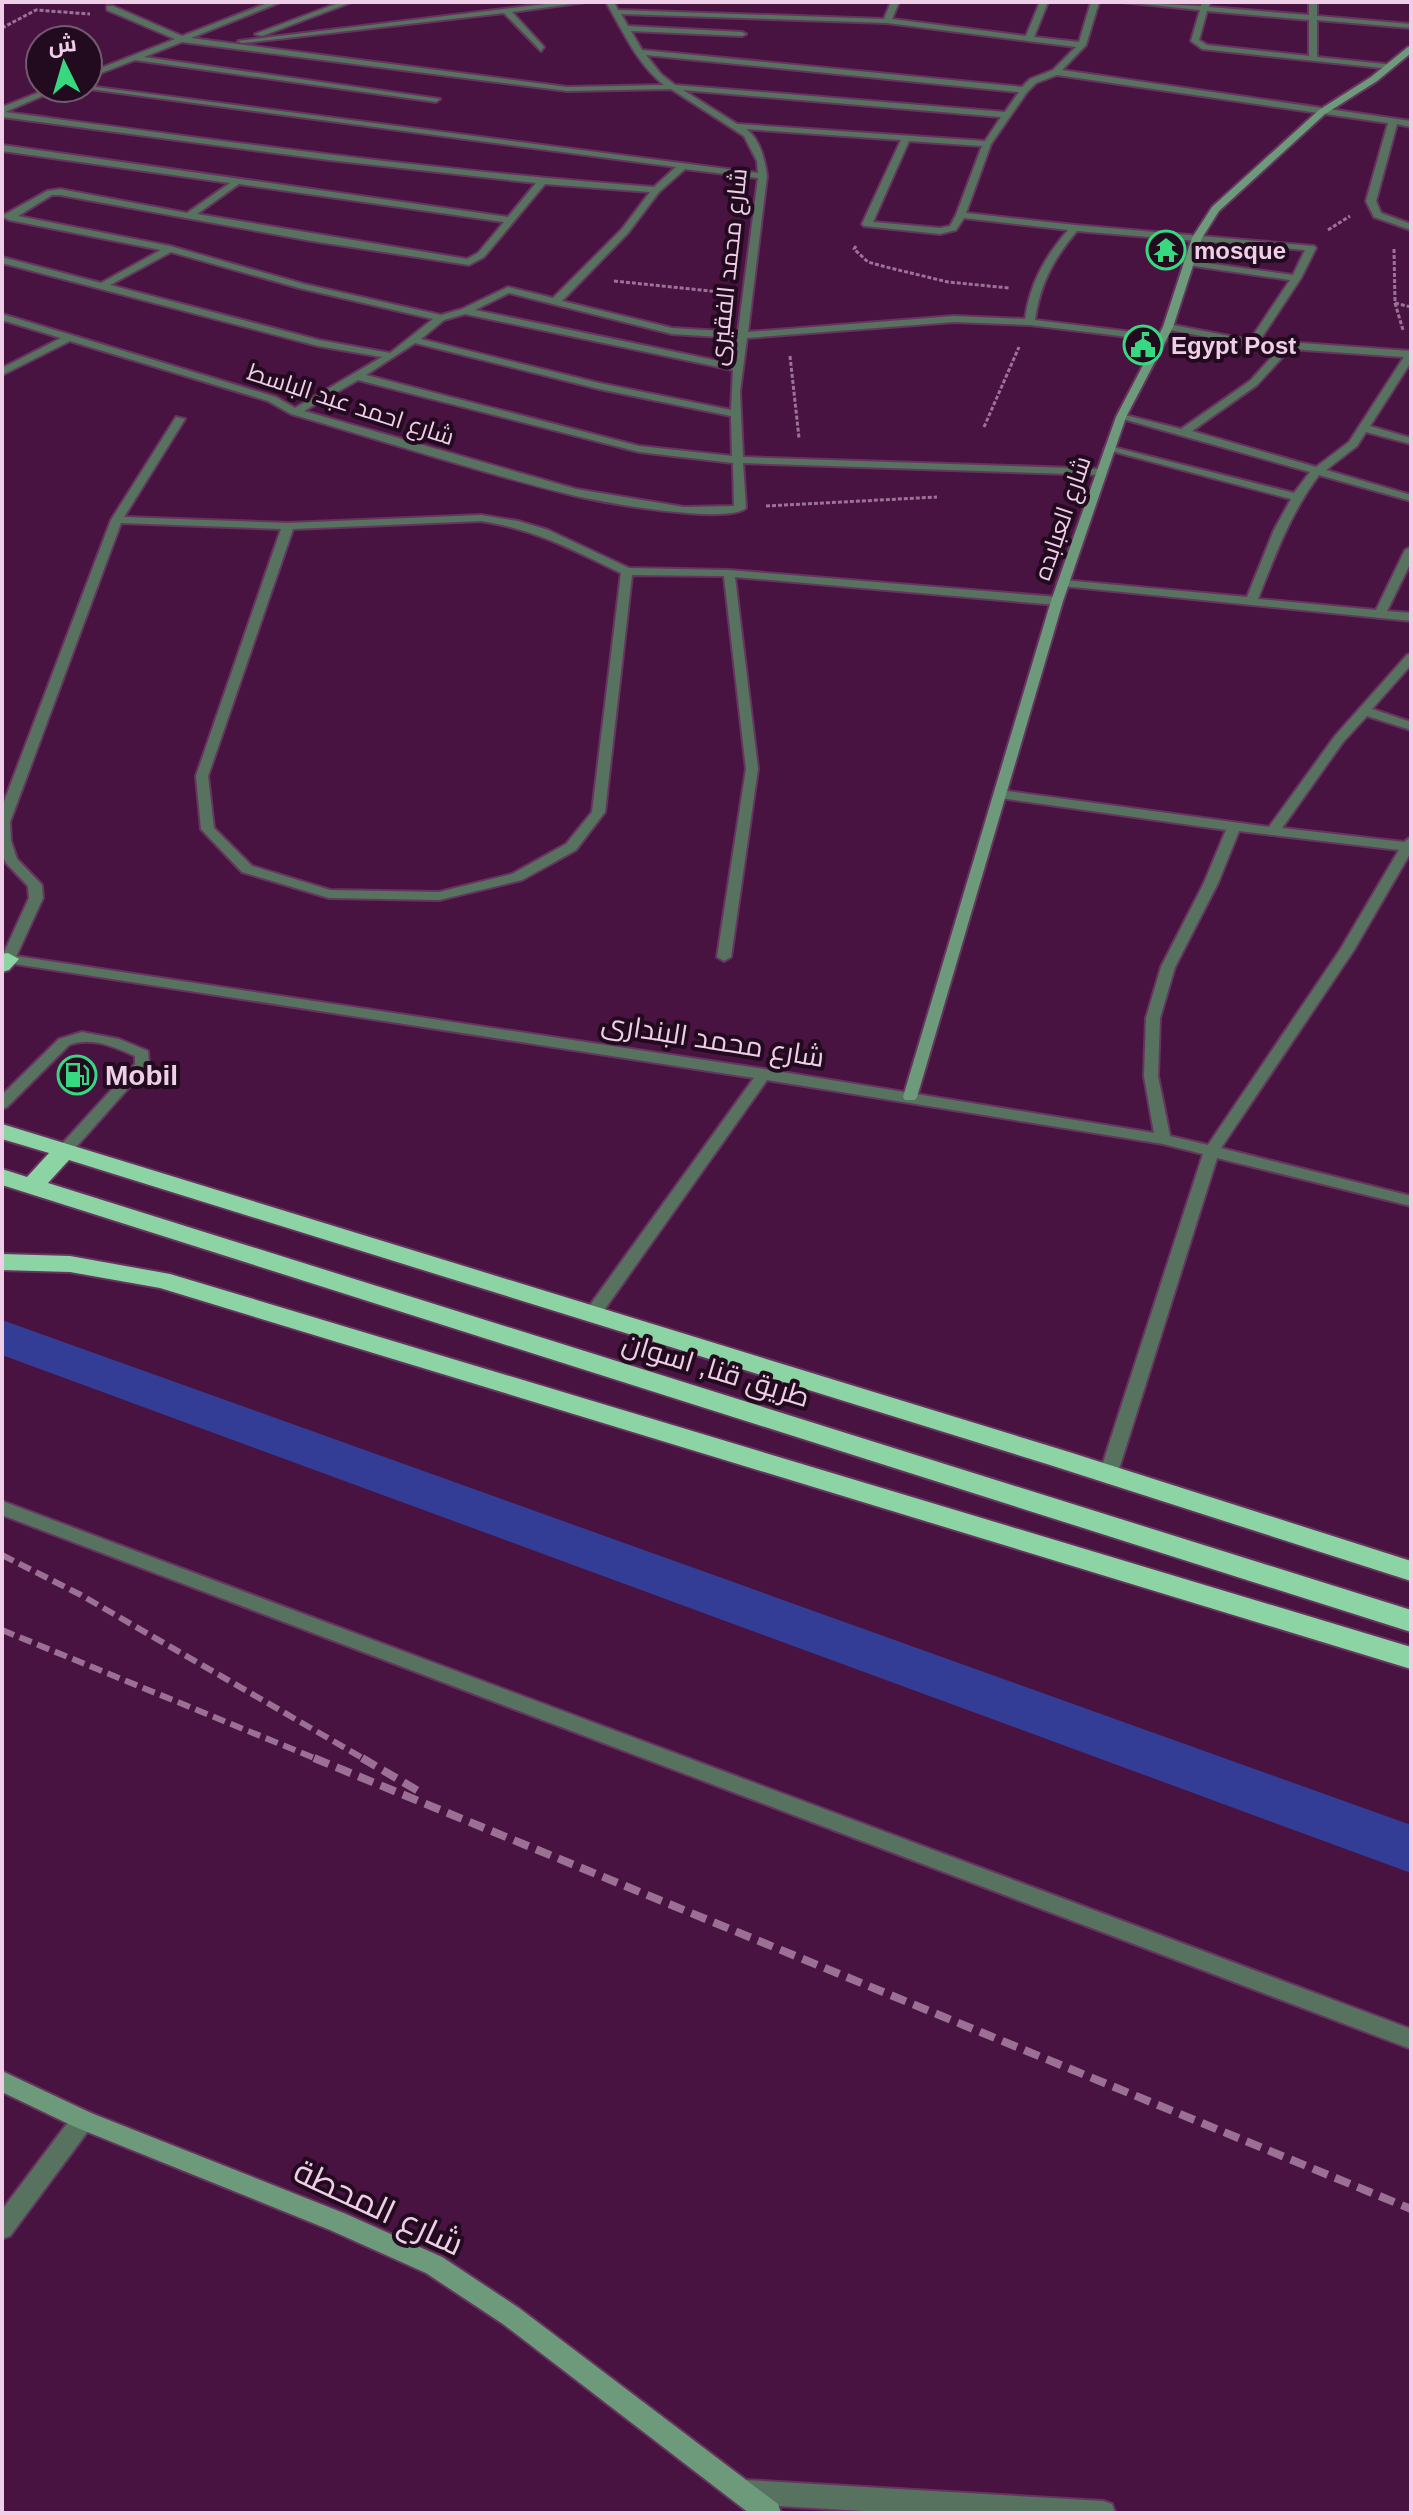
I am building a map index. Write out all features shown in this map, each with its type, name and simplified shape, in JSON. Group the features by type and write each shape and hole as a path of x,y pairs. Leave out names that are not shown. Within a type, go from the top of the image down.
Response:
{"highway":[{"name":"طريق قنا, اسوان","path":"2,1131 591,1316 1109,1472 1411,1571"},
{"path":"32,1186 64,1151"},
{"name":"طريق قنا, اسوان","path":"2,1177 1411,1621"},
{"path":"2,1262 70,1264 161,1280 1411,1658"}],"street":[{"path":"110,8 127,2"},
{"path":"104,70 277,2"},
{"path":"242,41 348,2"},
{"path":"206,43 582,2"},
{"name":"شارع محمد الفقيرى","path":"610,2 639,52 671,87 745,131 755,146 763,176 744,335 737,368 740,508"},
{"path":"887,21 895,2"},
{"path":"1030,36 1044,2"},
{"path":"905,140 867,224 945,231 953,228 961,215 987,144 1024,90 1033,81 1056,72 1082,45 1095,2"},
{"path":"1127,2 1205,5 1411,26"},
{"path":"1313,2 1313,59"},
{"path":"1205,5 1195,41 1198,44 1391,67"},
{"path":"110,8 184,40 567,89 671,87 1008,115"},
{"path":"506,11 541,49"},
{"path":"617,12 887,21 1030,36 1082,45"},
{"path":"627,28 742,34"},
{"name":"شارع العبابده","path":"910,1097 1063,583 1121,417 1168,327 1197,238 1215,209 1322,112 1410,51"},
{"path":"639,52 1024,90"},
{"path":"136,58 436,99"},
{"path":"1056,72 1411,124"},
{"path":"104,90 763,176"},
{"path":"2,112 24,102"},
{"path":"2,112 319,157 541,183 656,190"},
{"path":"1393,122 1371,201 1377,215 1411,227"},
{"path":"736,126 987,144"},
{"path":"2,148 508,220"},
{"path":"557,300 625,231 656,190 684,165"},
{"path":"191,214 237,182"},
{"path":"6,216 50,193 60,192 465,262 481,255 541,183"},
{"path":"961,215 1311,248 1296,278 1253,343"},
{"path":"6,216 170,249 302,286 441,318"},
{"path":"1030,322 1033,290 1043,269 1075,228"},
{"path":"104,285 170,249"},
{"path":"2,260 318,343 392,356"},
{"path":"1187,262 1296,278"},
{"path":"295,412 392,356 441,318 465,311 508,290 672,331 744,335 954,319 1030,322 1161,338"},
{"path":"465,311 737,368"},
{"name":"شارع احمد عبد الباسط","path":"2,317 272,399 295,412 587,495 684,510 731,512 740,508"},
{"path":"1168,327 1253,343 1411,354 1353,444 1315,473 1297,497 1251,602"},
{"path":"2,372 70,337"},
{"path":"414,340 599,386 737,414"},
{"path":"1185,431 1240,395 1272,368 1287,346"},
{"path":"356,376 612,443 738,460 1102,472"},
{"path":"1121,417 1185,431 1315,473 1411,498"},
{"path":"4,961 36,898 35,885 6,864 3,822 117,520 180,419"},
{"path":"1365,428 1411,441"},
{"path":"1109,449 1297,497"},
{"path":"117,520 288,526 481,518 544,532 627,571 729,573 1057,601"},
{"path":"288,526 202,776 208,829 247,869 329,894 439,896 517,877 571,847 598,812 627,571"},
{"path":"1380,614 1411,550"},
{"path":"724,957 752,769 729,573"},
{"path":"1063,583 1411,617"},
{"path":"1273,831 1339,739 1411,658"},
{"path":"1365,711 1411,726"},
{"path":"1000,794 1234,827 1410,845 1347,950 1212,1150 1109,1472"},
{"path":"1163,1139 1151,1076 1153,1018 1168,967 1211,883 1234,827"},
{"name":"شارع محمد البندارى","path":"4,961 764,1074 1163,1139 1411,1201"},
{"path":"2,1104 64,1042 74,1037 87,1036 143,1054 142,1065 64,1151"},
{"path":"591,1316 764,1074"},
{"path":"2,1508 1411,2039"},
{"name":"شارع المحطة","path":"2,2081 83,2120 338,2222 434,2265 511,2316 746,2492 769,2513"},
{"path":"2,2228 83,2120"},
{"path":"746,2492 1103,2513"}],"path":[{"path":"2,28 36,10 85,16 110,8"},
{"path":"1393,222 1395,303 1411,307"},
{"path":"867,224 854,249 868,262 948,282 1033,290"},
{"path":"578,276 678,289 749,294"},
{"path":"984,427 1030,322"},
{"path":"788,332 802,462"},
{"path":"740,508 937,497"}],"waterway":[{"path":"2,1337 1411,1849"}],"railway":[{"path":"2,1555 81,1595 366,1760"},
{"path":"2,1630 319,1760"},
{"path":"314,1758 1411,2209"},
{"path":"362,1758 420,1792"}],"place":[{"name":"mosque","path":"1166,250"},
{"name":"Egypt Post","path":"1143,345"},
{"name":"Mobil","path":"77,1075"}]}
